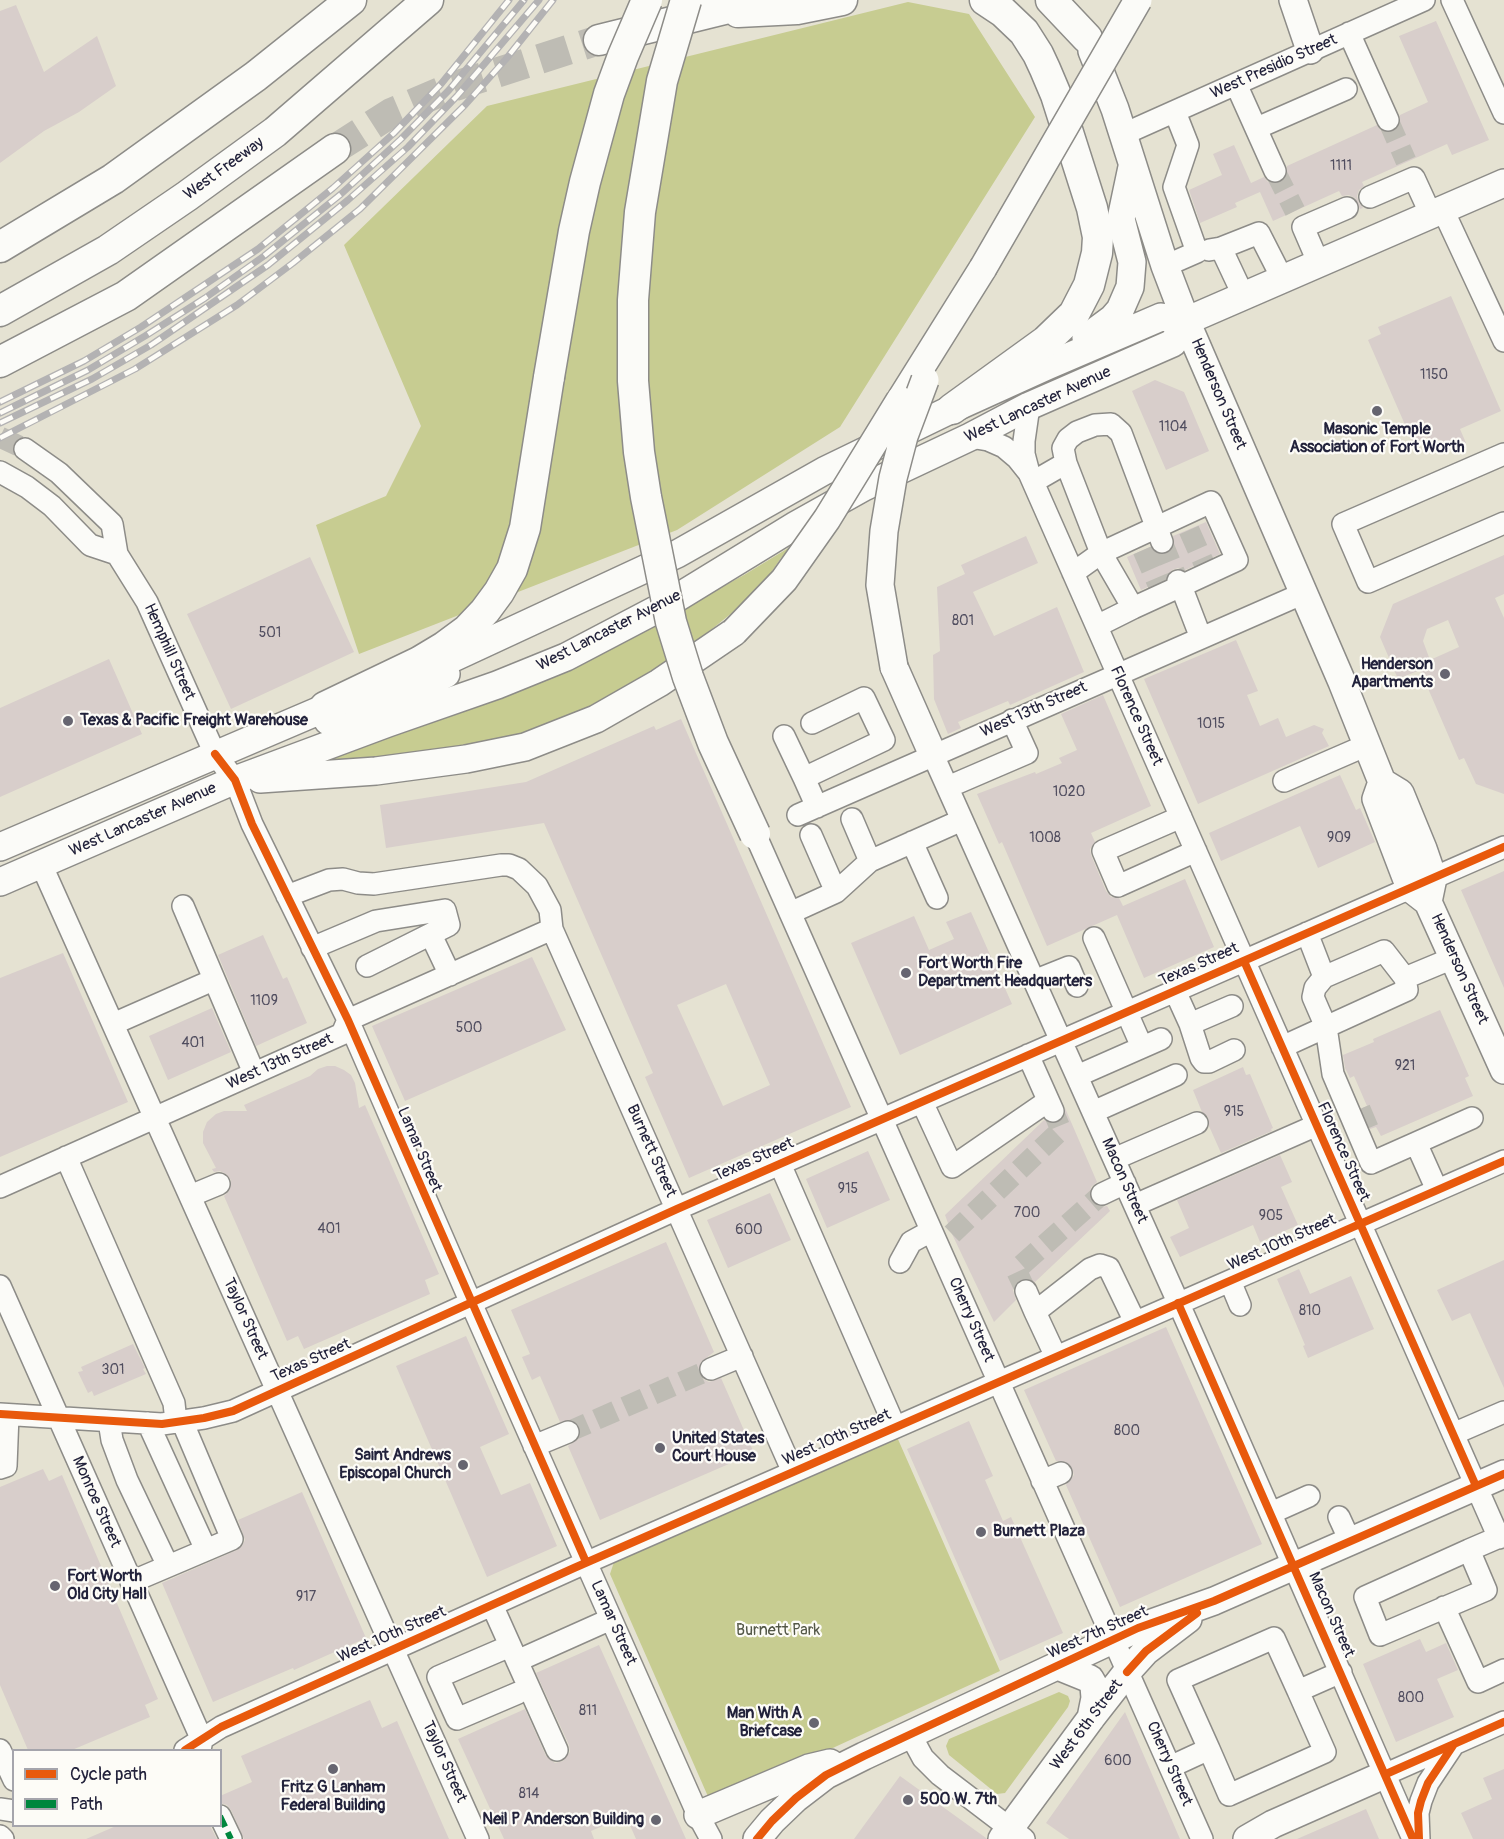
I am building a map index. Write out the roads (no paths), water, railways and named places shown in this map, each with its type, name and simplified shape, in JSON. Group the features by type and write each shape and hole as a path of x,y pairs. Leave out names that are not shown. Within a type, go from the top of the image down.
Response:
{"highway":[{"path":"0,247 113,179 256,76 351,0"},
{"name":"West Freeway","path":"0,311 108,250 187,196 275,132 428,0"},
{"path":"325,707 419,662 444,647 467,630 485,611 512,569 525,528 574,231 585,182 609,94 646,0"},
{"path":"599,40 697,7 761,0"},
{"path":"697,7 797,9 842,0"},
{"path":"952,409 1046,341 1074,314 1089,285 1097,253 1098,237 1092,208 1056,95 1045,69 1024,32 1003,12 985,0"},
{"path":"1051,0 1087,38"},
{"path":"697,7 662,81 640,212 633,300 633,381 639,452 653,537 671,622 713,743 755,834"},
{"path":"0,362 126,296 335,148"}],"main road":[{"name":"Henderson Street","path":"1070,0 1124,134 1165,266 1186,321 1304,593 1382,782 1376,799 1424,889 1504,1070"},
{"path":"235,780 376,771 466,759 525,747 597,719 660,683 734,632 784,580 827,519 950,322 1138,0"},
{"path":"1293,0 1310,50"},
{"path":"1047,366 1113,318 1126,299 1130,286 1132,262 1121,219 1133,165"},
{"name":"West Lancaster Avenue","path":"0,847 325,707 453,658 677,554 824,471 1047,366 1161,317 1186,321 1504,183"},
{"name":"West Lancaster Avenue","path":"0,882 235,780 497,685 566,657 667,604 796,525 864,487 970,437 1029,406 1173,343 1186,321"},
{"path":"933,754 894,667 880,585 884,531 893,478 904,436 950,322"},
{"path":"235,780 245,765 267,749 336,718 490,657 578,615 677,554"},
{"name":"West 7th Street","path":"757,1839 796,1798 826,1775 864,1756 1138,1628 1214,1601 1504,1474"},
{"name":"West 6th Street","path":"1012,1835 1091,1718 1127,1672 1146,1651 1214,1601"},
{"path":"1058,1665 1090,1679 1094,1686 1095,1698 1091,1718"},
{"path":"698,1815 809,1768 864,1756"},
{"path":"1247,1839 1273,1824 1386,1774"}],"street":[{"name":"West Presidio Street","path":"1124,134 1425,0"},
{"path":"1452,0 1504,113"},
{"path":"1349,33 1388,120"},
{"path":"1236,84 1275,171"},
{"path":"1257,128 1346,89"},
{"path":"1175,112 1188,145 1174,187 1197,252"},
{"path":"1370,197 1410,169 1437,212 1504,341"},
{"path":"1144,198 1174,187"},
{"path":"1319,264 1299,219 1347,208"},
{"path":"1165,266 1197,252 1221,248 1259,233 1283,280"},
{"path":"1221,248 1244,297"},
{"name":"Florence Street","path":"1029,406 1024,454 1031,478 1476,1486 1501,1537"},
{"path":"1133,608 1101,553 1066,464 1063,448 1068,439 1077,432 1095,425 1111,424 1120,433 1149,539"},
{"name":"Florence Street","path":"970,437 988,440 1004,447 1017,458 1031,478"},
{"name":"Hemphill Street","path":"25,449 58,473 112,524 117,554 147,602 215,754"},
{"path":"1504,454 1343,524 1368,582 1504,523"},
{"path":"1031,478 1066,464"},
{"path":"0,472 27,487 52,506 90,545 117,554"},
{"path":"1073,573 1101,553 1149,539 1186,523 1211,502 1237,560 1170,588 1096,626"},
{"path":"1170,588 1201,638"},
{"name":"West 13th Street","path":"798,815 1304,593"},
{"path":"804,778 884,740 864,698 812,723"},
{"path":"948,787 1026,753 1012,720"},
{"path":"784,736 817,807"},
{"path":"1284,781 1367,745"},
{"name":"Lamar Street","path":"215,754 235,780 252,824 348,1020 534,1446 698,1815 711,1839"},
{"name":"Macon Street","path":"933,754 1271,1513 1413,1839"},
{"path":"1181,817 1103,851 1118,886 1196,851"},
{"path":"852,819 870,861"},
{"path":"790,913 836,892 870,861 962,820"},
{"name":"Cherry Street","path":"755,834 882,1119 940,1236 999,1382 1056,1486 1113,1640 1202,1839"},
{"path":"811,835 836,892"},
{"path":"912,842 937,898"},
{"name":"Texas Street","path":"4,1415 148,1423 179,1421 233,1411 677,1209 1126,1012 1307,933 1424,889 1504,847"},
{"name":"Taylor Street","path":"41,864 80,972 113,1024 478,1839"},
{"name":"Burnett Street","path":"287,896 328,880 343,879 375,884 501,865 519,869 537,886 550,910 552,929 793,1472"},
{"path":"183,906 254,1073"},
{"path":"312,948 376,921 445,910 449,925 368,966"},
{"name":"West 13th Street","path":"0,1187 342,1034 348,1020 552,929"},
{"path":"1307,933 1324,977"},
{"path":"431,935 450,975"},
{"path":"1077,1076 1151,1043 1126,1012 1094,938"},
{"path":"1282,1047 1326,1027 1407,990 1405,978 1384,951 1324,977 1315,988 1313,997 1326,1027 1333,1074 1371,1163 1472,1118"},
{"path":"1405,978 1453,957"},
{"path":"1034,981 1069,967 1077,986"},
{"path":"113,1024 204,984"},
{"path":"1175,991 1204,1062 1209,1062 1234,1050"},
{"path":"1190,1024 1232,1006"},
{"path":"922,1102 952,1167 1051,1106 1028,1055"},
{"path":"1333,1074 1347,1082 1360,1109"},
{"path":"1093,1112 1176,1075"},
{"path":"1114,1159 1197,1123"},
{"path":"1134,1205 1317,1125"},
{"path":"1369,1130 1382,1159"},
{"path":"1416,1143 1437,1190"},
{"path":"66,1157 232,1539 131,1582"},
{"name":"West 10th Street","path":"196,1747 221,1727 586,1562 1504,1161"},
{"path":"780,1164 895,1427"},
{"path":"1102,1194 1125,1183"},
{"path":"190,1196 219,1184"},
{"path":"900,1262 911,1242 940,1236"},
{"path":"1035,1312 1090,1269 1100,1265 1109,1268 1135,1322"},
{"path":"1230,1281 1240,1305"},
{"name":"Monroe Street","path":"0,1286 131,1582 196,1747"},
{"path":"1026,1291 1056,1357"},
{"path":"711,1369 742,1356"},
{"path":"1453,1434 1504,1412"},
{"path":"0,1468 6,1466 4,1415"},
{"path":"109,1421 112,1440 127,1480 168,1566"},
{"path":"148,1423 206,1550"},
{"path":"534,1446 567,1432"},
{"path":"1271,1513 1309,1496"},
{"path":"1339,1517 1350,1541"},
{"path":"1469,1550 1486,1590 1380,1635 1365,1597 1469,1550 1501,1537"},
{"path":"492,1605 556,1750"},
{"path":"1443,1607 1478,1682 1504,1670"},
{"path":"518,1693 457,1719 438,1677 514,1654 611,1619"},
{"path":"1274,1638 1298,1691 1325,1752 1229,1795 1178,1680 1274,1638"},
{"path":"1298,1691 1341,1672"},
{"path":"421,1711 448,1700"},
{"path":"1386,1774 1504,1722"},
{"path":"910,1734 922,1758 1012,1835"},
{"path":"1419,1839 1418,1813 1421,1801 1428,1784 1454,1744"},
{"path":"1170,1767 1209,1749"},
{"path":"0,1750 12,1776"},
{"path":"222,1820 231,1839"}],"tunnel":[{"path":"335,149 391,113 452,87 599,40"},
{"path":"1388,120 1406,161"},
{"path":"1275,171 1295,211"},
{"path":"0,437 25,449"},
{"path":"1189,530 1206,568"},
{"path":"1162,542 1178,581"},
{"path":"1143,550 1160,589"},
{"path":"1360,1109 1369,1130"},
{"path":"952,1234 1061,1130 1053,1111"},
{"path":"1026,1291 1016,1270 1102,1194"},
{"path":"568,1432 711,1369"}],"railway":[{"path":"0,402 84,361 141,327 258,249 333,188 394,133 441,84 509,0"},
{"path":"0,413 88,370 205,298 264,256 341,194 401,139 449,90 524,0"},
{"path":"0,423 92,379 151,345 268,265 348,200 408,147 457,96 539,0"},
{"path":"0,438 135,369 237,305 293,263 360,209 465,105 506,59 553,0"}],"place":[{"name":"Masonic Temple Association of Fort Worth","path":"1377,411"},
{"name":"Henderson Apartments","path":"1445,674"},
{"name":"Texas & Pacific Freight Warehouse","path":"68,721"},
{"name":"Fort Worth Fire Department Headquarters","path":"906,973"},
{"name":"United States Court House","path":"660,1448"},
{"name":"Saint Andrews Episcopal Church","path":"463,1465"},
{"name":"Burnett Plaza","path":"981,1532"},
{"name":"Fort Worth Old City Hall","path":"55,1586"},
{"name":"Man With A Briefcase","path":"814,1723"},
{"name":"Fritz G Lanham Federal Building","path":"333,1769"},
{"name":"500 W. 7th","path":"908,1800"},
{"name":"Neil P Anderson Building","path":"656,1820"}],"park label":[{"name":"Burnett Park","path":"778,1631"}]}
